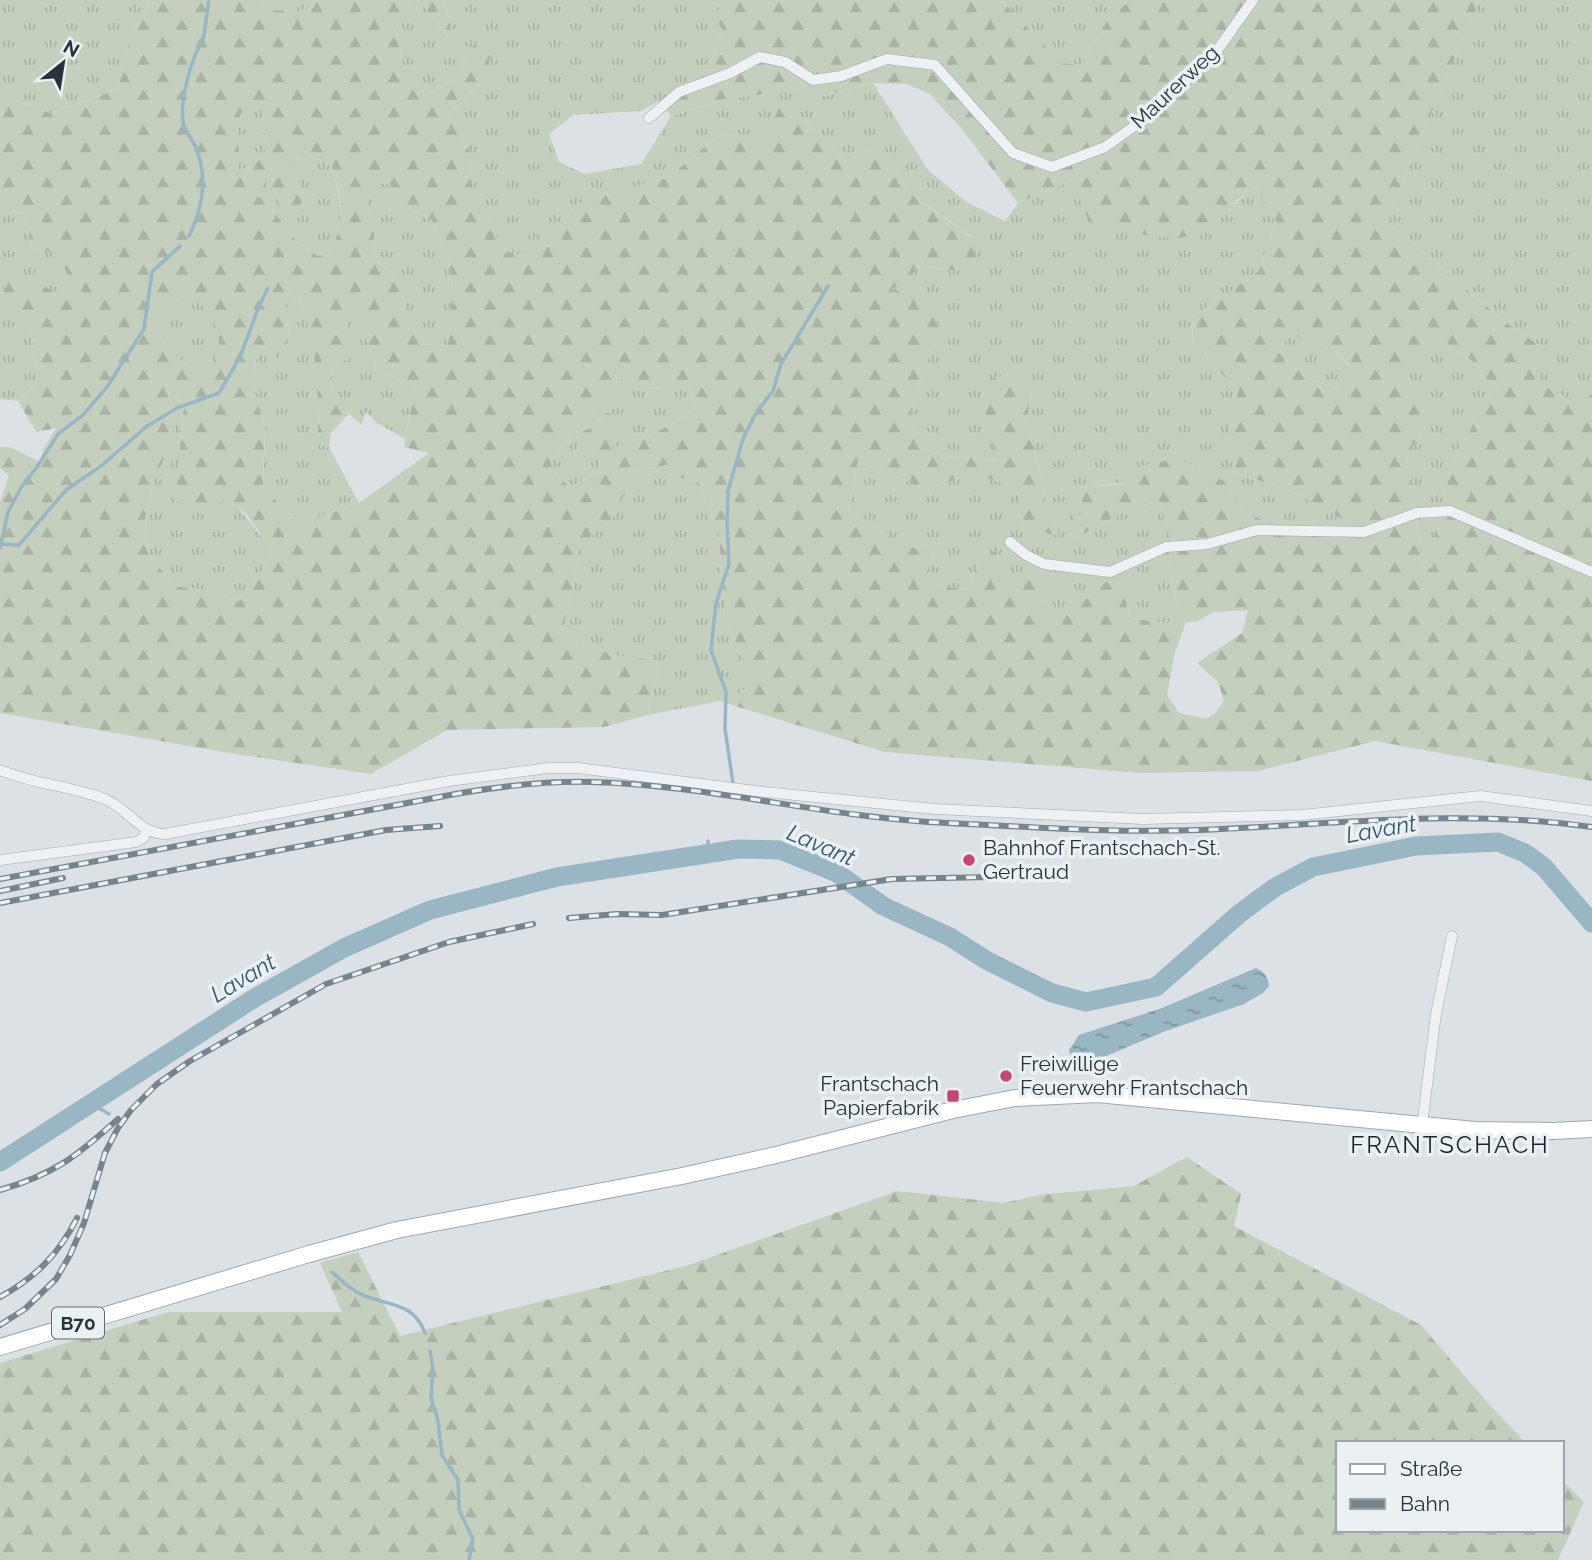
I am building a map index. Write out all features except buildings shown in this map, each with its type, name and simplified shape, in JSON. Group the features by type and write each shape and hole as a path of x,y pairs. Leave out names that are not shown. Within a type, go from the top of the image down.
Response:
{"main road":[{"name":"B70","path":"0,1347 397,1230 694,1173 981,1104 1049,1095 1097,1094 1422,1126 1518,1132 1592,1129"}],"street":[{"name":"Maurerweg","path":"649,118 679,92 760,57 785,62 813,80 841,76 887,59 935,65 1013,153 1052,167 1105,147 1150,115 1216,52 1253,0"},
{"path":"1010,542 1026,555 1044,564 1110,572 1166,547 1206,544 1257,530 1364,532 1416,513 1450,511 1592,572"},
{"path":"0,770 19,778 106,800 120,807 147,831 165,834 449,781 548,768 578,768 755,790 935,808 1118,818 1302,815 1480,796 1592,811"},
{"path":"0,860 136,842 143,838 147,831"},
{"path":"1422,1126 1436,1014 1452,936"}],"green space":[{"path":"0,0 151,0 130,36 118,89 51,113 7,97 0,101"},
{"path":"151,0 260,0 268,10 298,11 314,7 314,0 411,0 395,29 404,68 426,96 459,76 466,53 476,43 491,56 480,83 448,115 469,148 470,180 503,251 527,256 578,203 669,177 719,135 766,136 779,108 805,118 812,129 827,139 844,163 882,145 907,192 972,238 975,248 973,266 959,271 922,266 892,289 924,299 942,332 926,363 911,408 916,446 945,456 997,460 986,424 983,382 1004,374 1032,394 1026,422 1044,485 1045,508 1060,536 1023,528 1018,488 974,474 925,489 858,461 848,513 916,549 945,534 933,556 927,578 942,586 967,589 980,561 994,551 1011,584 1046,577 1042,611 1072,616 1093,591 1119,574 1135,577 1124,594 1130,618 1180,625 1184,628 1175,652 1167,695 1179,713 1206,719 1215,713 1224,701 1218,682 1197,663 1242,633 1248,610 1213,612 1196,622 1177,609 1162,502 1135,506 1074,539 1070,513 1085,515 1080,488 1121,484 1119,471 1164,461 1188,462 1224,481 1243,511 1267,522 1357,527 1294,492 1236,473 1226,444 1238,391 1193,343 1192,318 1259,271 1276,221 1254,186 1197,231 1180,238 1169,238 1090,224 1071,181 1018,203 961,128 930,94 907,84 872,83 816,98 782,82 760,95 724,99 671,116 658,101 707,74 722,30 715,14 726,0 1001,0 1062,63 1082,65 1109,17 1131,0 1479,0 1386,221 1504,321 1539,345 1539,384 1583,405 1592,393 1592,781 1375,741 1258,771 1140,773 885,752 735,706 740,692 759,680 740,654 725,617 719,535 700,482 681,478 668,465 637,470 612,519 579,546 563,630 586,645 598,649 620,656 659,661 648,715 604,727 447,730 371,774 229,753 0,713 0,502 9,476 0,468 0,447 10,447 40,462 44,448 56,428 36,432 18,401 37,382 33,345 26,313 10,305 2,281 36,283 69,298 82,291 52,252 33,250 25,213 0,210 0,101 6,97 51,113 118,89 130,36","holes":["259,105 264,110 265,155 249,168 239,169 238,120 243,111 252,111","300,150 332,166 341,220 329,253 318,256 297,242 272,209 256,194 265,181 280,205 300,205 307,196 291,173","373,184 390,184 406,208 432,220 442,247 450,256 452,297 448,349 424,352 393,275 375,258 374,225 366,203","283,293 300,298 305,314 316,370 317,445 329,447 331,433 349,414 331,392 333,365 350,358 343,296 352,301 378,371 415,386 404,447 429,453 359,503 297,524 263,486 265,426 252,384 256,361 263,347 278,358 291,326","193,294 218,333 213,379 177,357 149,324 166,303","1289,337 1321,337 1350,366 1337,388 1306,378 1276,350","1443,340 1475,363 1486,379 1499,385 1482,402 1471,429 1456,453 1435,527 1433,569 1423,566 1406,457 1441,407 1399,382 1410,355","619,378 632,380 639,391 672,387 692,392 694,410 634,441 613,448 617,428 614,414 606,413 591,428 576,434 579,451 600,461 597,473 572,486 557,475 549,458 557,456 573,431 589,419 595,407","167,391 184,405 175,501 216,505 228,498 247,515 272,550 261,573 240,601 203,590 174,586 148,553 145,518 154,481 174,436"]},
{"path":"260,0 314,0 314,7 298,11 268,10"},
{"path":"411,0 419,0 449,39 449,19 444,0 726,0 716,14 722,30 707,74 641,111 573,115 549,134 559,162 585,174 641,164 671,116 724,99 760,95 782,82 816,98 873,83 928,170 968,203 1005,221 1018,203 1071,181 1235,204 1253,185 1276,221 1259,271 1192,318 1193,343 1238,391 1227,444 1236,473 1294,492 1359,527 1267,522 1243,511 1224,481 1119,471 1121,483 1080,488 1086,516 1074,539 1135,506 1162,502 1177,609 1196,622 1186,622 1184,628 1130,618 1124,594 1093,591 1072,616 1042,611 980,561 967,589 942,586 927,578 933,556 944,535 916,549 848,513 858,461 925,489 974,474 1019,488 1023,528 1059,535 1045,508 1044,485 1026,422 1032,394 986,424 998,460 945,456 916,446 911,408 926,363 942,332 891,289 922,266 959,271 972,237 907,192 882,145 844,163 827,139 812,129 805,118 766,137 719,135 669,177 578,203 527,256 503,251 470,180 469,148 448,115 480,83 466,53 459,76 426,96 404,68 395,29"},
{"path":"419,0 444,0 449,19 450,40"},
{"path":"1001,0 1131,0 1109,17 1082,65 1062,63"},
{"path":"1479,0 1592,0 1592,393 1583,406 1538,384 1539,345 1504,321 1386,221"},
{"path":"260,105 264,110 265,155 249,168 238,169 238,120 243,111"},
{"path":"300,150 332,166 340,201 341,220 335,241 329,253 318,256 297,242 272,209 256,194 264,180 307,196 291,173"},
{"path":"373,184 390,184 406,208 432,220 442,247 450,256 452,297 449,349 424,352 393,275 375,258 374,226 366,203"},
{"path":"0,210 25,213 33,250 51,251 83,291 69,299 36,283 20,284 33,345 37,382 18,401 0,399"},
{"path":"282,293 300,298 306,314 318,389 317,444 329,447 359,503 297,524 263,486 265,426 252,384 256,361 263,347 278,358 291,326"},
{"path":"193,294 217,324 221,339 214,380 177,357 149,324 166,303"},
{"path":"342,296 352,300 378,371 415,386 405,439 377,423 366,412 361,425 331,392 333,365 350,358"},
{"path":"1289,337 1321,337 1350,367 1337,388 1306,378 1276,350"},
{"path":"1443,340 1475,363 1486,379 1499,385 1482,402 1471,429 1456,453 1435,527 1434,569 1423,567 1406,457 1441,407 1398,382 1410,354"},
{"path":"619,378 632,380 639,391 659,387 685,389 692,392 694,410 655,432 613,449 614,414 606,413 591,428 576,434 600,461 597,473 572,486 556,475 549,457 557,456 573,431 589,419 595,407"},
{"path":"166,391 184,405 180,441 272,550 261,573 240,601 203,590 174,586 148,553 145,518 154,481 173,436"},
{"path":"669,465 681,478 700,482 719,535 725,617 740,654 760,681 740,692 735,706 720,701 648,715 659,661 597,650 563,631 579,546 612,519 637,470"},
{"path":"1187,1157 1241,1194 1234,1226 1421,1325 1524,1441 1336,1441 1336,1532 1564,1532 1564,1482 1584,1502 1558,1560 0,1560 0,1363 168,1312 342,1312 320,1263 358,1252 400,1336 686,1266 897,1191 1004,1203 1039,1195 1134,1186"}],"water":[{"path":"1256,968 1265,975 1269,986 1263,993 1244,1004 1163,1032 1092,1062 1071,1060 1069,1050 1079,1035 1162,1008"}],"waterway":[{"path":"203,41 209,0"},
{"path":"189,236 200,205 203,183 196,147 184,126 182,114 186,83 199,47"},
{"path":"0,548 8,512 22,486 58,434 83,415 107,387 144,329 152,272 180,246"},
{"path":"733,783 725,729 726,692 711,650 716,603 729,564 728,491 743,439 756,413 773,391 781,364 828,286"},
{"path":"2,544 19,545 66,490 101,466 146,427 177,408 219,393 240,357 268,288"},
{"path":"707,854 708,841"},
{"name":"Lavant","path":"0,1162 253,999 344,948 430,910 557,877 738,849 780,850 837,873 883,906 950,937 986,960 1052,993 1086,1002 1156,987 1239,914 1274,888 1313,867 1416,846 1498,842 1525,853 1544,867 1592,923"},
{"path":"90,1103 109,1114"},
{"path":"332,1272 360,1294 408,1311 415,1316 425,1333"},
{"path":"430,1351 433,1368 431,1397 438,1421 442,1455 458,1480 459,1510 473,1539 469,1560"}],"railway":[{"path":"0,879 461,793 558,782 636,784 903,820 1042,828 1199,830 1445,818 1543,821 1592,827"},
{"path":"0,903 386,830 440,826"},
{"path":"569,918 617,914 662,915 892,879 992,877"},
{"path":"0,891 63,878"},
{"path":"0,1325 25,1309 56,1279 84,1223 105,1153 131,1110 157,1084 190,1061 326,984 449,942 533,924"},
{"path":"0,1190 51,1170 90,1143 118,1119"},
{"path":"0,1297 45,1264 77,1218"}],"place":[{"name":"Bahnhof Frantschach-St. Gertraud","path":"969,860"},
{"name":"Freiwillige Feuerwehr Frantschach","path":"1006,1076"},
{"name":"Frantschach Papierfabrik","path":"953,1096"}],"district":[{"name":"FRANTSCHACH","path":"1450,1145"}]}
